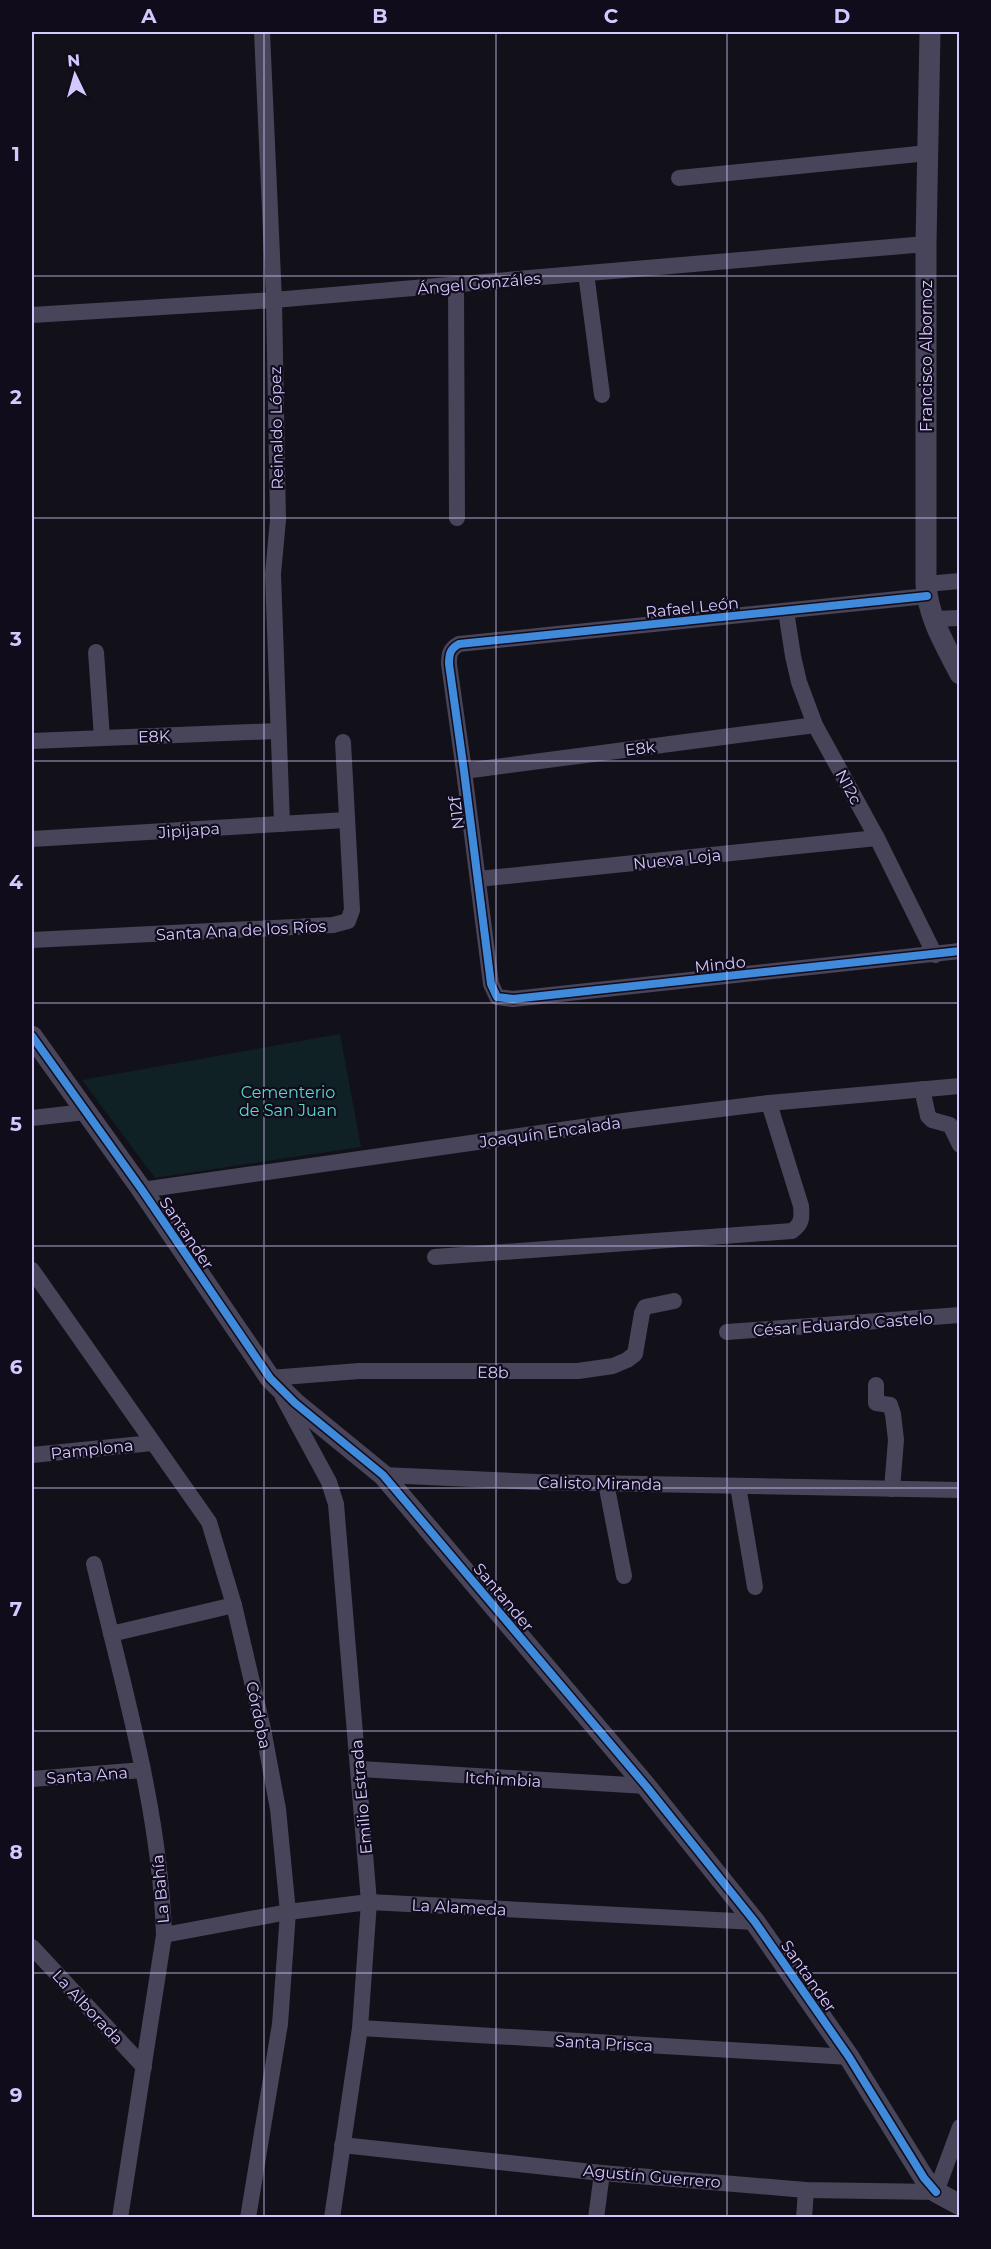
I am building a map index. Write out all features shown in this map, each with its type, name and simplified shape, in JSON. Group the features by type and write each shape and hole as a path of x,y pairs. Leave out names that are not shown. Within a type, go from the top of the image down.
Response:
{"street":[{"name":"Reinaldo López","path":"262,32 274,300 278,520 273,574 282,824"},
{"name":"Francisco Albornoz","path":"930,32 926,244 926,590 933,619 960,674"},
{"path":"679,178 928,153"},
{"name":"Ángel Gonzáles","path":"32,315 274,300 926,244"},
{"path":"586,273 602,395"},
{"path":"456,285 457,518"},
{"name":"Rafael León","path":"459,644 786,611 926,590 960,581"},
{"name":"N12c","path":"786,611 799,682 815,725 935,954"},
{"path":"933,619 960,618"},
{"name":"N12f","path":"459,644 452,648 448,664 464,771 490,984"},
{"path":"96,651 102,738"},
{"name":"E8k","path":"464,771 815,725"},
{"name":"E8K","path":"32,741 277,731"},
{"name":"Santa Ana de los Ríos","path":"32,940 341,924 348,921 352,910 343,742"},
{"name":"Jipijapa","path":"32,840 346,820"},
{"name":"Nueva Loja","path":"478,879 876,838"},
{"name":"Mindo","path":"490,984 497,997 513,999 960,951"},
{"name":"Santander","path":"32,1036 142,1190 274,1383 383,1475 646,1786 755,1922 849,2057 924,2178 936,2192"},
{"name":"Joaquín Encalada","path":"142,1190 631,1120 769,1103 960,1086"},
{"path":"922,1089 928,1116 932,1120 950,1125 960,1145"},
{"path":"435,1257 792,1231 800,1226 801,1206 769,1103"},
{"path":"32,1118 85,1112"},
{"name":"Córdoba","path":"32,1270 209,1522 234,1605 263,1730 278,1809 288,1912 279,2024 248,2217"},
{"name":"E8b","path":"274,1383 359,1371 599,1370 620,1364 635,1354 643,1310 650,1305 674,1301"},
{"name":"César Eduardo Castelo","path":"727,1332 960,1315"},
{"name":"Emilio Estrada","path":"274,1383 329,1482 336,1504 360,1769 369,1902 360,2028 332,2217"},
{"path":"876,1384 876,1403 890,1406 895,1426 892,1489"},
{"name":"Pamplona","path":"32,1455 152,1443"},
{"name":"Calisto Miranda","path":"383,1475 606,1483 960,1490"},
{"path":"606,1483 624,1576"},
{"path":"738,1486 755,1587"},
{"name":"La Bahía","path":"94,1564 143,1770 163,1888 164,1935 120,2217"},
{"path":"111,1634 234,1605"},
{"name":"Itchimbia","path":"360,1769 646,1786"},
{"name":"Santa Ana","path":"32,1779 143,1770"},
{"name":"La Alameda","path":"164,1935 288,1912 369,1902 755,1922"},
{"name":"La Alborada","path":"32,1947 144,2067"},
{"name":"Santa Prisca","path":"360,2028 849,2057"},
{"path":"936,2192 960,2127"},
{"name":"Agustín Guerrero","path":"342,2145 602,2173 807,2190 936,2192 960,2205"},
{"path":"596,2217 602,2173"},
{"path":"804,2217 807,2190"}],"green space":[{"name":"Cementerio de San Juan","path":"340,1034 361,1147 155,1178 82,1080"}],"cycle path":[{"path":"927,596 459,644 451,652 449,664 491,984 497,997 513,999 960,951"},
{"path":"32,1036 142,1190 270,1378 295,1403 383,1475 646,1786 755,1922 849,2057 924,2178 936,2192"}]}
